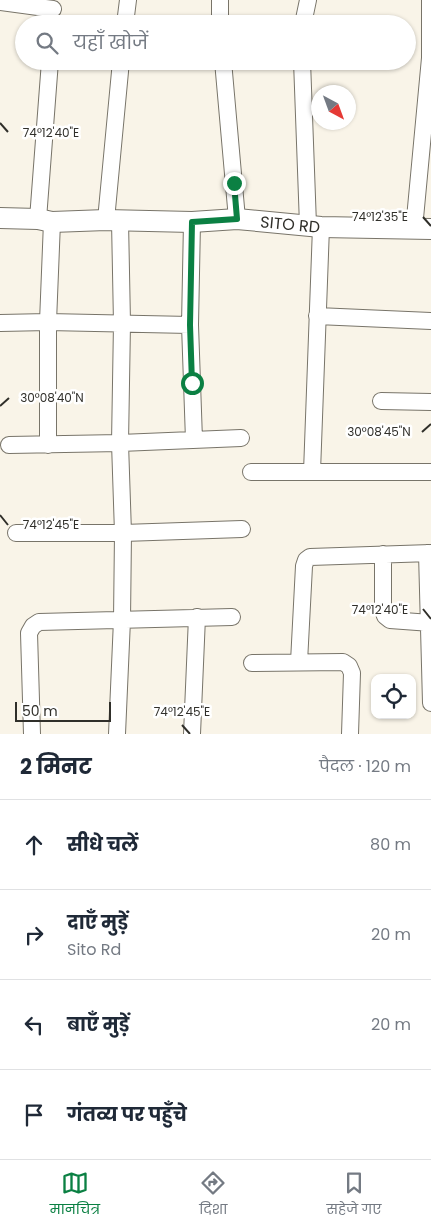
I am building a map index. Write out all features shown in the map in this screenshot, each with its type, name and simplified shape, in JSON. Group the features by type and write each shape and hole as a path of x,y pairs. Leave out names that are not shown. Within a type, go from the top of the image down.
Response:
{"main road":[{"name":"SITO RD","path":"0,218 192,222 237,219 315,226 422,229"}],"street":[{"path":"126,15 128,0"},
{"path":"220,0 220,15"},
{"path":"304,15 308,0"},
{"path":"422,229 430,58 430,0"},
{"path":"0,2 53,11"},
{"path":"48,445 48,322 45,220 50,70"},
{"path":"117,734 122,620 123,533 120,443 122,323 113,221 121,70"},
{"path":"224,70 237,219"},
{"path":"303,70 315,226 317,316 312,472"},
{"path":"192,222 190,325 194,440"},
{"path":"317,316 431,321"},
{"path":"0,323 48,322 190,325"},
{"path":"381,401 431,402"},
{"path":"9,445 241,438"},
{"path":"251,472 431,472"},
{"path":"16,533 123,533 242,529"},
{"path":"299,662 304,566 306,560 310,557 429,553 431,703"},
{"path":"382,554 383,610 385,616 390,620 430,623"},
{"path":"192,734 197,617"},
{"path":"32,734 29,633 33,626 39,622 232,617"},
{"path":"252,663 344,662 349,666 352,673 350,734"}],"route":[{"path":"192,383 190,325 192,222 237,219 234,183"}]}
